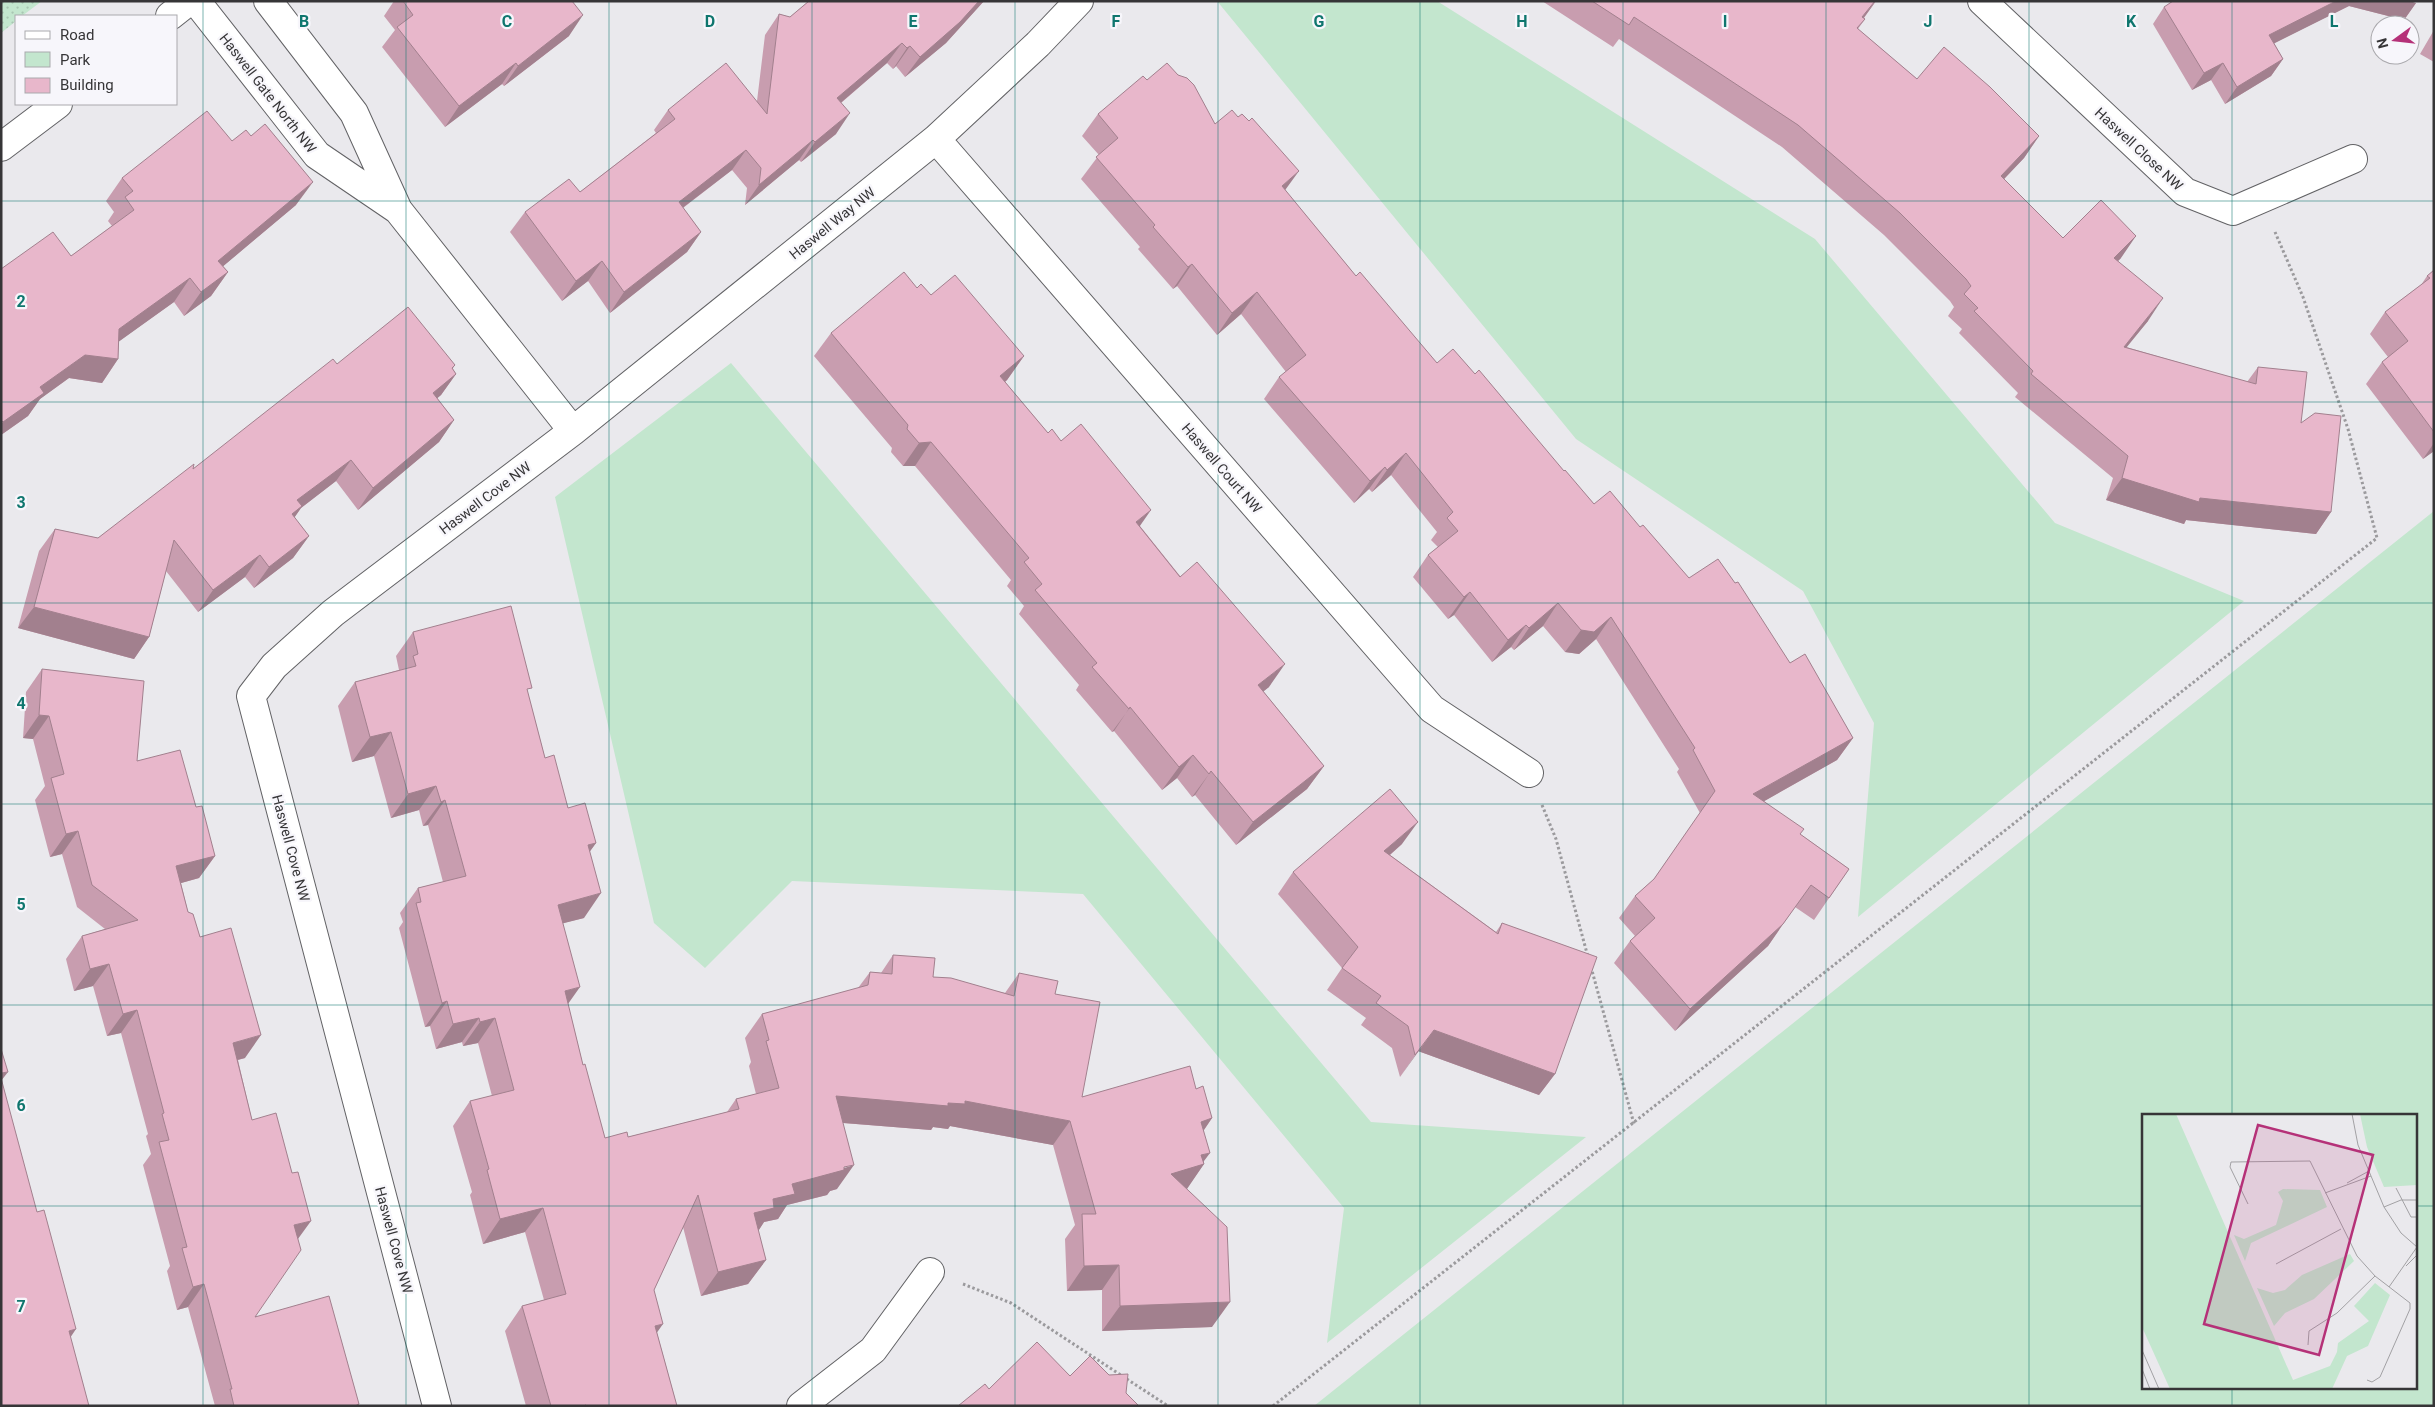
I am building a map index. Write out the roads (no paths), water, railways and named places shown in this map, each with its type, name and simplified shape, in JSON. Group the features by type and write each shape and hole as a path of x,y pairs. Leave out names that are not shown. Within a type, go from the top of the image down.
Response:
{"street":[{"path":"171,15 189,1"},
{"name":"Haswell Gate North NW","path":"196,1 318,155 398,210"},
{"name":"Haswell Gate North NW","path":"268,1 354,113 398,210 573,431"},
{"name":"Haswell Way NW","path":"573,431 936,139 1030,51 1080,1"},
{"name":"Haswell Close NW","path":"1982,1 2185,192 2233,211 2353,159"},
{"path":"1,147 57,105"},
{"name":"Haswell Court NW","path":"936,139 1432,709 1529,773"},
{"name":"Haswell Cove NW","path":"437,1406 251,696 274,666 333,613 573,431"},
{"path":"801,1406 872,1350 930,1272"}]}
